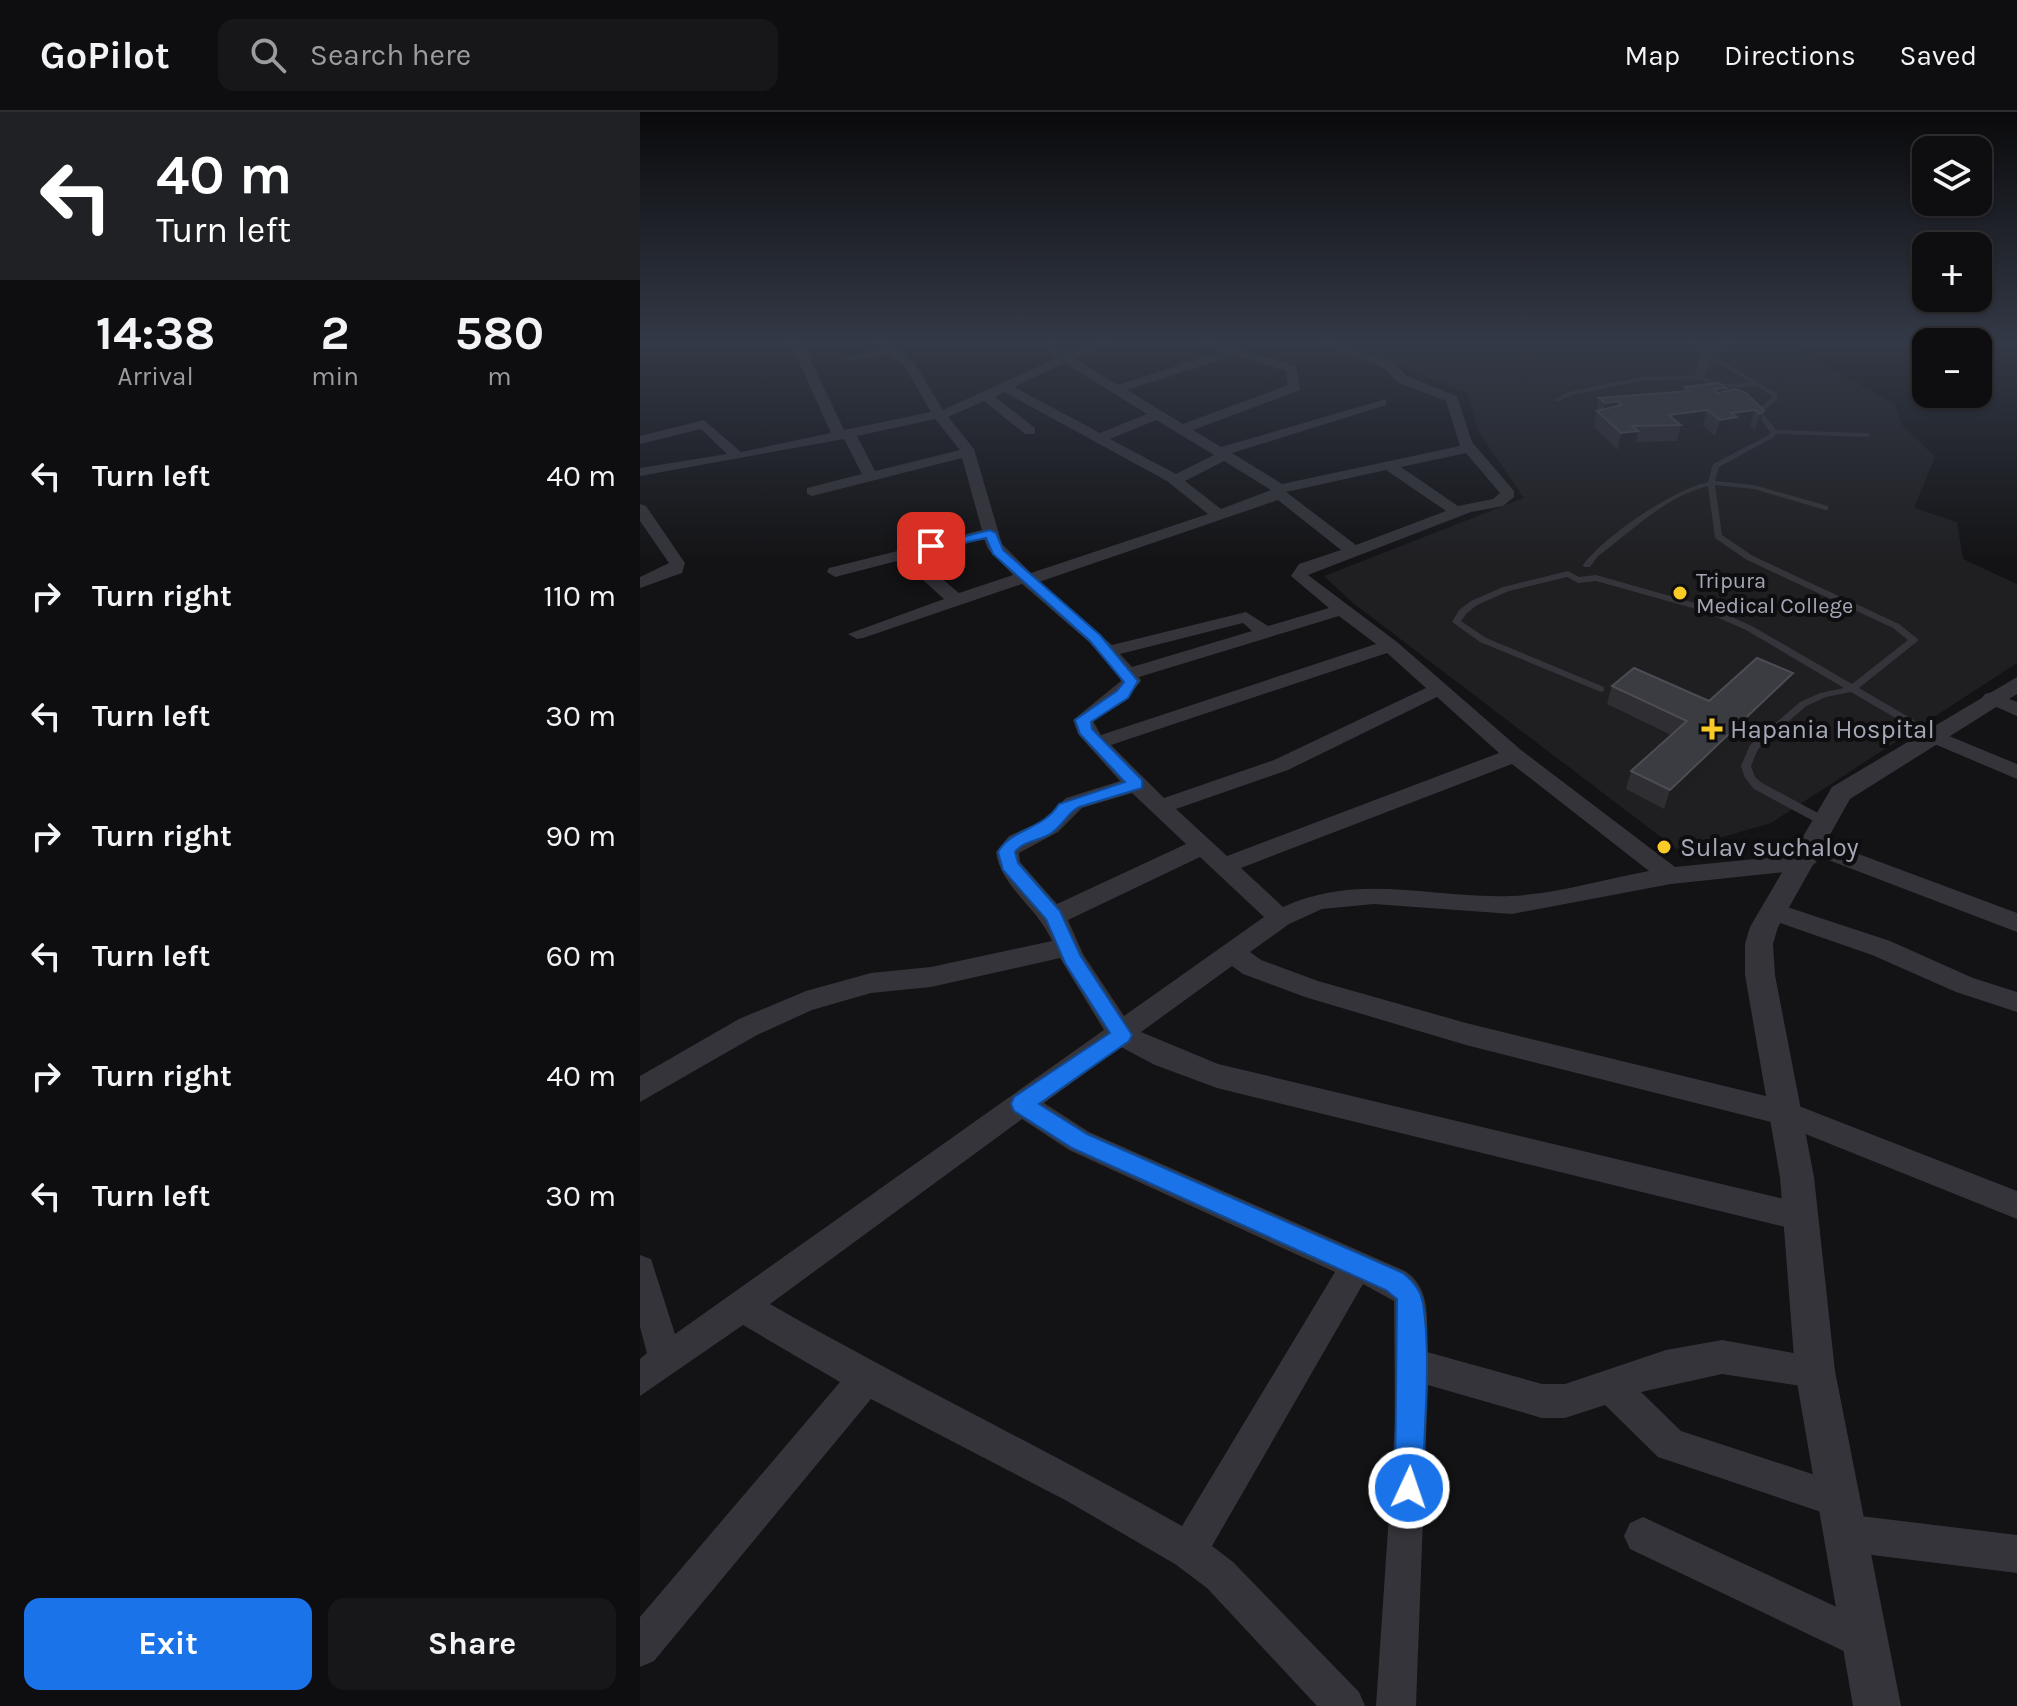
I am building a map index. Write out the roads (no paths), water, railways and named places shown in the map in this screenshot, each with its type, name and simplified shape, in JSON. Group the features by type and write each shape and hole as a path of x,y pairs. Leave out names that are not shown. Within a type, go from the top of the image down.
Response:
{"street":[{"path":"834,414 871,477"},
{"path":"1009,414 1030,431"},
{"path":"1056,414 1175,480 1219,515"},
{"path":"1100,438 1157,414"},
{"path":"1159,414 1279,492 1352,550"},
{"path":"1183,429 1222,414"},
{"path":"1175,480 1224,454 1344,414"},
{"path":"1457,414 1469,448 1509,494 1498,503 1456,512 1408,533 1305,568 1299,576 1390,646 1514,755 1671,876"},
{"path":"640,472 737,456 939,415 954,429 968,452 990,533 998,551 1128,674 1131,681 1123,694 1083,720 1085,730 1136,784 1280,918"},
{"path":"676,467 652,455 640,440 704,424 737,456"},
{"path":"857,634 1219,515 1279,492 1386,464 1469,448"},
{"path":"812,491 968,452"},
{"path":"1386,464 1433,493 1456,512"},
{"path":"640,509 677,563 676,569 667,574 640,583"},
{"path":"835,572 990,533"},
{"path":"903,554 956,600"},
{"path":"1128,674 1343,609"},
{"path":"1108,652 1246,617 1265,632"},
{"path":"1097,743 1390,646"},
{"path":"1160,807 1281,765 1389,710 1440,689"},
{"path":"1877,1706 1845,1517 1815,1371 1801,1217 1786,1113 1760,975 1759,944 1764,927 1841,793 1932,735 2009,697"},
{"path":"1932,735 2017,772"},
{"path":"1224,866 1514,755"},
{"path":"1136,784 1074,803 1041,832 1012,843 1007,852 1009,865 1054,916 1068,947 1122,1035 1165,1057 1217,1076 1801,1217"},
{"path":"640,1270 653,1370 1122,1035 1280,918 1318,901 1374,895 1512,905 1671,876 1814,843 2017,923"},
{"path":"1054,916 1202,846"},
{"path":"1775,912 1881,948 1965,985 2017,1002"},
{"path":"640,1090 748,1027 806,1001 871,983 931,977 1068,947"},
{"path":"1232,952 1273,976 1427,1023 1786,1113 2017,1205"},
{"path":"1022,1104 1079,1141 1357,1265 1406,1290 1410,1301 1412,1426 1396,1706"},
{"path":"1188,1551 1357,1265"},
{"path":"742,1306 866,1378 1080,1488 1188,1551 1220,1575 1345,1706"},
{"path":"1412,1364 1542,1401 1565,1401 1666,1367 1722,1357 1815,1371"},
{"path":"640,1647 866,1378"},
{"path":"1608,1384 1670,1445 1845,1517 2017,1554"},
{"path":"1643,1536 1788,1607 1866,1641"}],"lane":[{"path":"1760,414 1774,432"},
{"path":"1814,843 1750,778 1746,766 1754,747 1803,704 1823,695 1852,689 1914,640 1911,635 1726,544 1715,526 1711,483 1716,466 1774,432 1867,435"},
{"path":"1587,565 1595,554 1678,496 1711,483 1759,489 1825,508"},
{"path":"1568,574 1569,567 1587,565 1597,571 1596,578"},
{"path":"1601,689 1483,640 1456,622 1458,616 1491,595 1568,574 1578,580 1596,578 1720,615 1749,628 1932,735"}],"place":[{"name":"Tripura Medical College","path":"1680,593"},
{"name":"Hapania Hospital","path":"1712,729"},
{"name":"Sulav suchaloy","path":"1664,847"}]}
